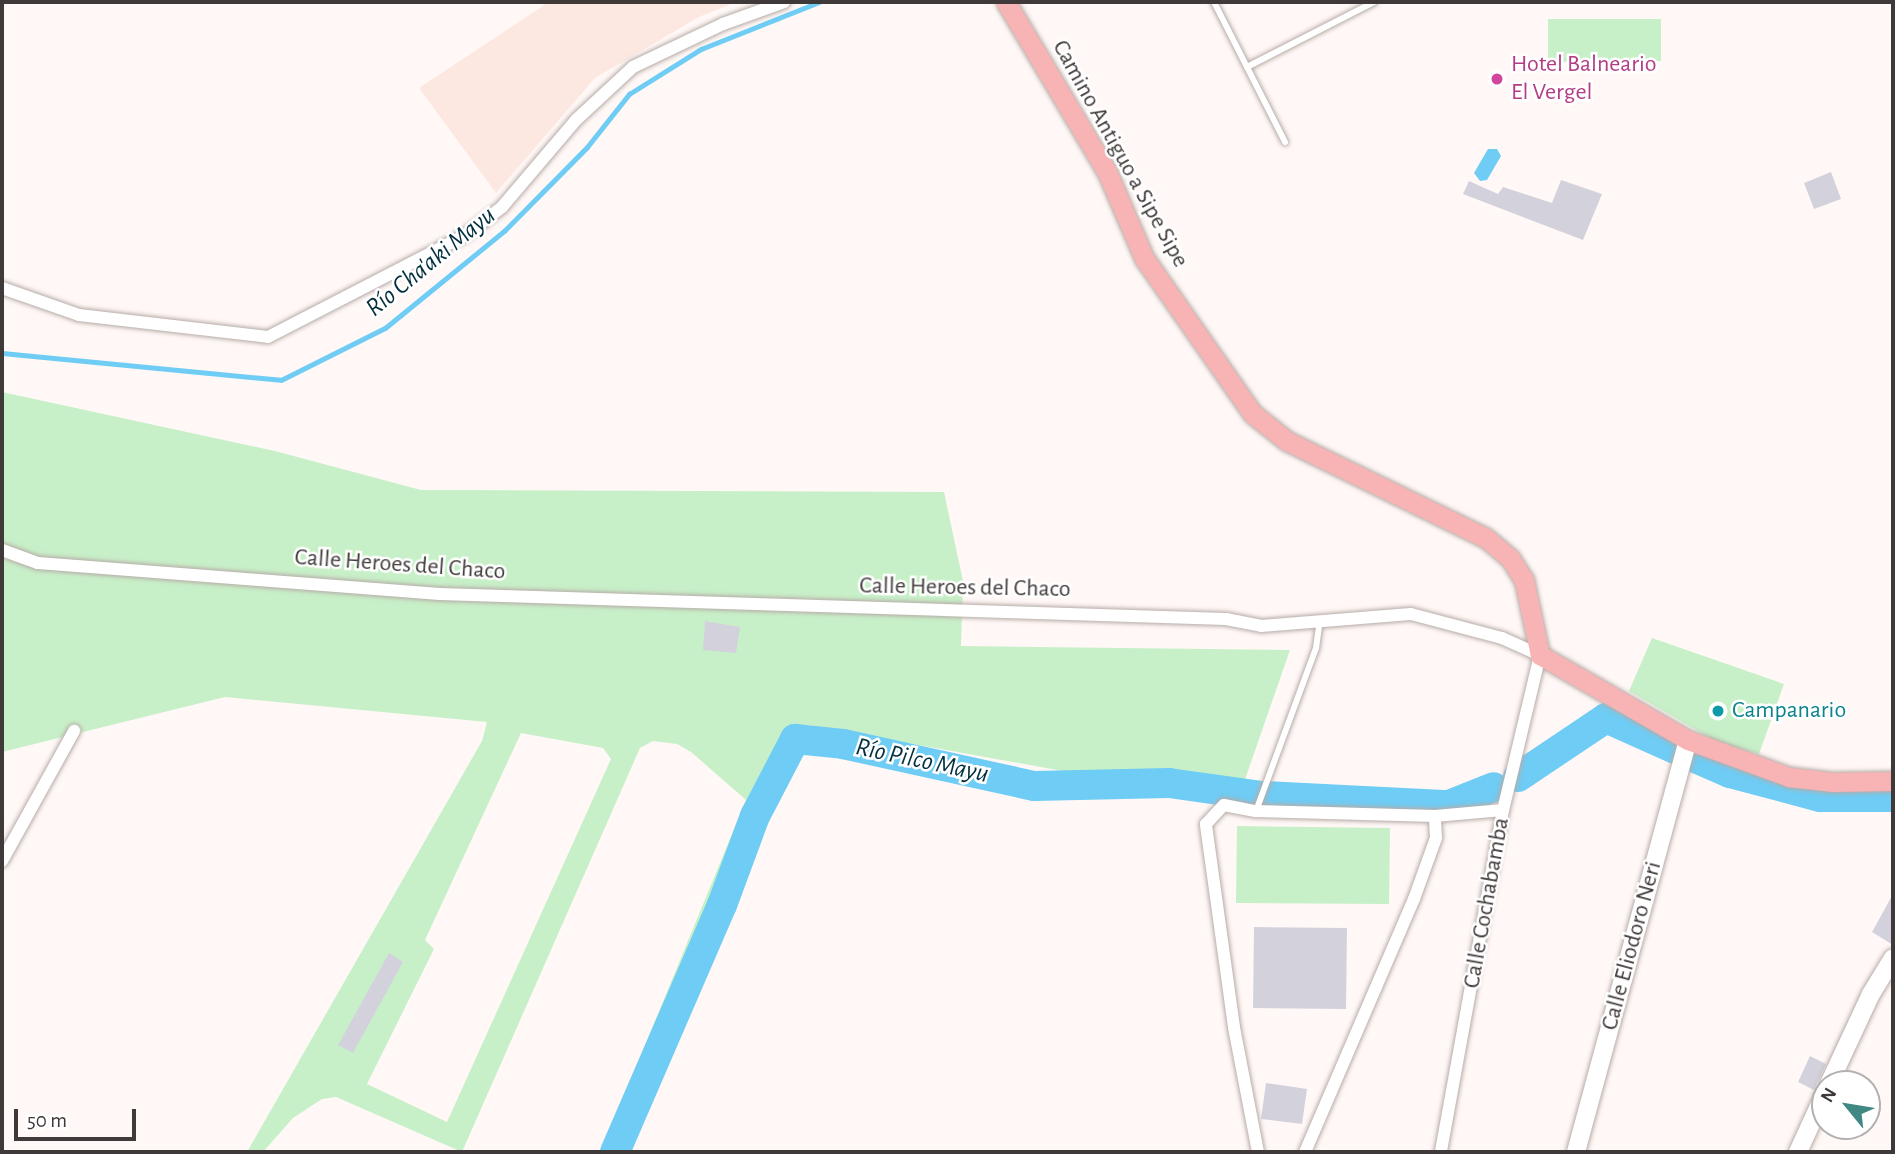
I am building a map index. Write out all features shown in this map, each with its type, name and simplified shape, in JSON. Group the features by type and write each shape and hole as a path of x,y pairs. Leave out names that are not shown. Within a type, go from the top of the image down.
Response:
{"main road":[{"name":"Camino Antiguo a Sipe Sipe","path":"1006,2 1107,172 1144,258 1253,415 1287,441 1453,520 1510,558 1524,580 1540,655"},
{"name":"Calle Heroes del Chaco","path":"1540,655 1688,740 1789,777 1833,782 1893,781"}],"street":[{"path":"2,288 79,315 268,337 464,236 502,207 576,120 634,67 723,24 784,2"},
{"name":"Calle Heroes del Chaco","path":"2,550 38,563 440,594 1226,619 1261,626 1411,614 1491,635 1540,655"},
{"name":"Calle Cochabamba","path":"1441,1152 1503,810 1540,655"},
{"path":"2,861 74,731"},
{"name":"Calle Eliodoro Neri","path":"1576,1152 1688,740"},
{"path":"1258,1152 1234,1027 1206,824 1224,805 1256,811 1435,816 1503,810"},
{"path":"1305,1152 1414,899 1436,838 1435,816"},
{"path":"1836,1070 1871,994 1893,958"},
{"path":"1798,1152 1811,1124"}],"lane":[{"path":"1214,2 1285,142"},
{"path":"1247,66 1374,2"},
{"path":"1256,811 1316,648 1320,621"}],"shaded area":[{"path":"549,2 736,2 699,17 595,78 496,193 419,88"}],"green space":[{"path":"1548,19 1661,19 1661,61 1548,62"},
{"path":"2,392 275,451 421,490 944,492 963,581 961,646 1290,650 1240,794 1068,772 808,725 795,732 615,1152 601,1152 746,800 691,752 677,744 653,741 640,748 462,1152 336,1097 322,1099 293,1118 263,1152 247,1152 482,741 487,722 225,697 2,752","holes":["521,733 603,748 611,759 447,1122 367,1084 434,949 425,940"]},
{"path":"1652,638 1784,684 1759,754 1717,742 1629,691"},
{"path":"1237,826 1390,828 1389,904 1236,903"}],"water":[{"path":"1488,149 1497,149 1501,156 1487,180 1480,181 1474,173"}],"building":[{"path":"1831,172 1841,199 1814,209 1804,183"},
{"path":"1561,180 1602,194 1583,240 1463,194 1469,181 1498,194 1503,187 1552,203"},
{"path":"705,621 740,627 736,653 703,650"},
{"path":"1893,894 1893,945 1872,932"},
{"path":"1254,927 1347,928 1346,1009 1253,1008"},
{"path":"389,953 403,962 353,1053 338,1045"},
{"path":"1810,1056 1826,1064 1823,1070 1811,1070 1811,1088 1798,1082"},
{"path":"1266,1083 1307,1089 1302,1124 1261,1119"}],"waterway":[{"name":"Río Cha'aki Mayu","path":"2,353 281,380 385,328 504,231 587,147 629,94 701,49 819,2"},
{"path":"1518,777 1606,718 1675,749"},
{"name":"Río Pilco Mayu","path":"615,1152 722,905 755,816 795,739 843,744 1034,786 1169,783 1262,796 1449,805 1494,787"},
{"path":"1693,757 1730,773 1820,797 1893,797"}],"place":[{"name":"Hotel Balneario El Vergel","path":"1497,79"},
{"name":"Campanario","path":"1718,711"}]}
